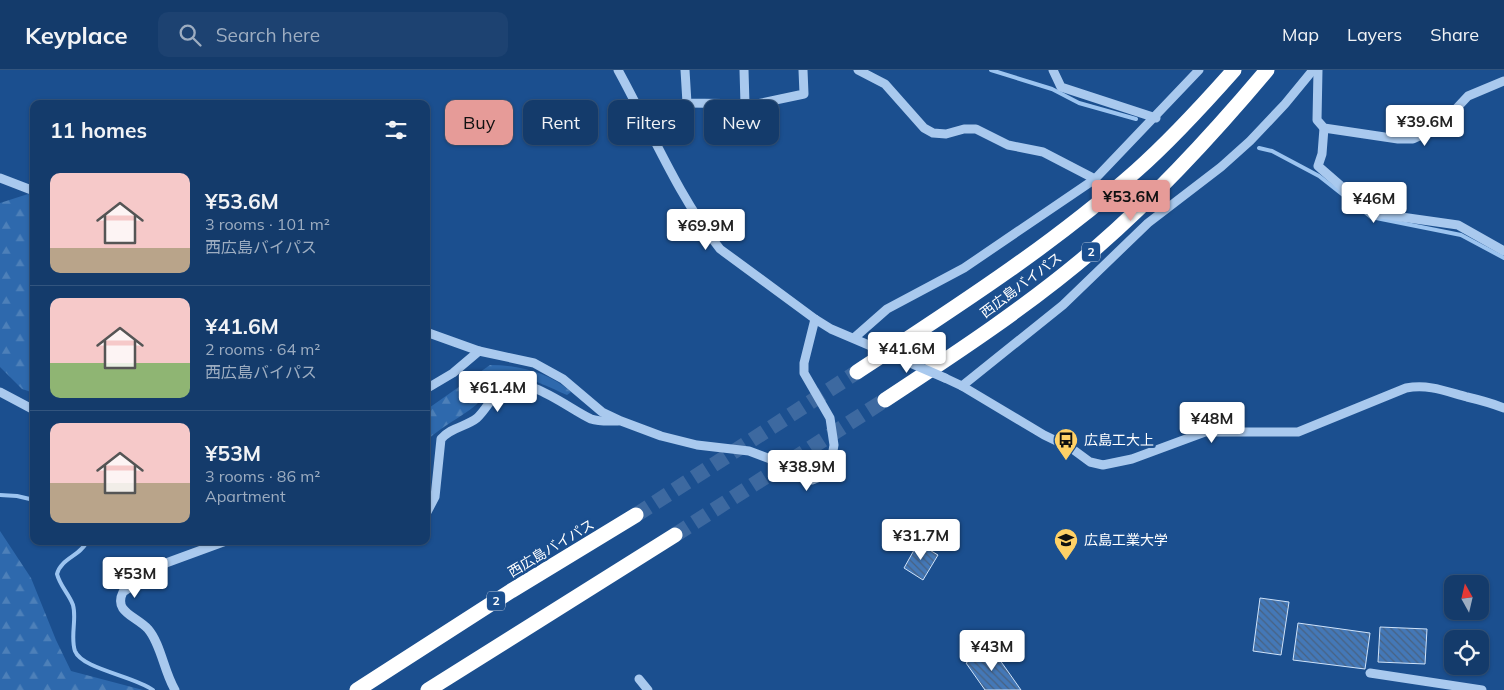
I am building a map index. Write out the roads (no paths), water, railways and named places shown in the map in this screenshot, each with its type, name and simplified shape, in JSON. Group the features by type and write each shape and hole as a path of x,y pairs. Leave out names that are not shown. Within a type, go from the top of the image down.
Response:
{"highway":[{"name":"西広島バイパス","path":"857,372 1005,275 1083,215 1138,170 1234,70"},
{"name":"西広島バイパス","path":"885,400 971,343 1096,248 1160,189 1225,121 1267,70"},
{"name":"西広島バイパス","path":"357,690 511,591 636,515"},
{"path":"428,690 675,535"}],"street":[{"path":"618,70 666,162 710,236 720,249 815,319 962,386 1044,435 1071,448 1090,462 1103,465 1132,459 1206,432 1298,432 1406,388 1420,386 1438,388 1485,400 1504,408"},
{"path":"684,70 687,103 704,103"},
{"path":"744,70 745,100"},
{"path":"769,100 804,94 803,70"},
{"path":"858,70 886,84 924,128 933,133 946,134 964,129 976,129 1008,145 1043,152 1095,179"},
{"path":"1053,70 1061,87 1156,118"},
{"path":"854,338 887,309 964,268 1095,179 1156,118 1199,70"},
{"path":"962,386 1062,305 1148,222 1243,148 1286,104 1312,70"},
{"path":"1318,70 1317,120 1324,128 1398,139 1413,139 1439,127 1468,96 1504,81"},
{"path":"1324,128 1322,154 1318,166 1370,209 1389,216 1458,225 1504,251"},
{"path":"0,178 30,189"},
{"path":"430,333 479,351 522,358 549,370 602,412 621,421 661,436 697,445 749,451 773,460 805,480 812,480 825,475 833,460 834,444 832,425 804,373 804,363 815,319"},
{"path":"430,384 453,372 479,351"},
{"path":"430,506 434,497 441,439 452,429 475,420 503,388 515,385 541,391 597,421 621,421"},
{"path":"0,392 30,408"},
{"path":"175,690 166,676 153,637 143,624 123,611 120,606 120,599 123,592 166,563 215,545"},
{"path":"1370,673 1482,690"},
{"path":"639,679 648,690"}],"waterway":[{"path":"991,70 1052,89 1079,103 1136,119"},
{"path":"1259,148 1272,151 1319,176 1371,217 1461,235 1504,258"},
{"path":"0,495 30,499"},
{"path":"85,545 63,564 57,574 73,605 73,640 75,651 87,663 153,690"}],"tunnel":[{"path":"636,515 857,372"},
{"path":"675,535 885,400"}],"place":[{"name":"広島工大上","path":"1066,461"},
{"name":"広島工業大学","path":"1066,561"}]}
